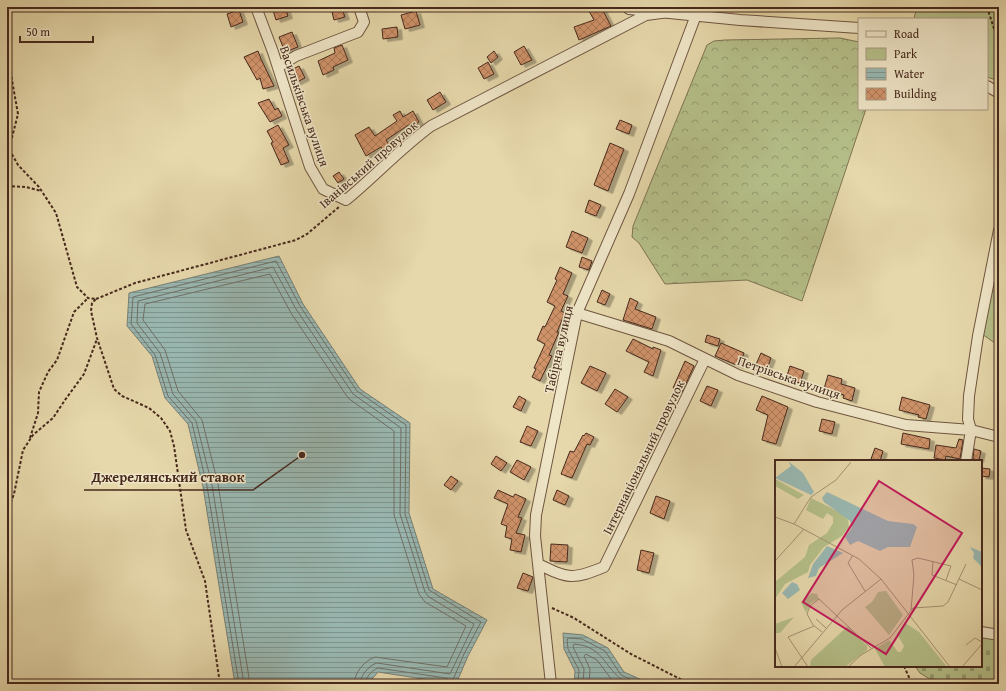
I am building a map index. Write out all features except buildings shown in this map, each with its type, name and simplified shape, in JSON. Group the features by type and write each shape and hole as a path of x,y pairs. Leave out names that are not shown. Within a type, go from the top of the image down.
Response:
{"street":[{"name":"Васильківська вулиця","path":"256,7 278,67 310,167 323,189 346,200"},
{"path":"278,67 296,56 358,32 364,22 359,7"},
{"path":"627,7 629,9 669,12 698,11 740,20 858,28"},
{"name":"Табірна вулиця","path":"551,684 535,536 536,515 578,313 629,194 698,11"},
{"name":"Іванівський провулок","path":"346,200 373,178 410,141 432,126 646,15 669,12"},
{"path":"988,87 999,93"},
{"path":"966,460 971,430 968,419 976,343 999,230"},
{"name":"Петрівська вулиця","path":"578,313 669,341 738,375 817,402 906,425 971,430 999,437"},
{"name":"Інтернаціональний провулок","path":"538,564 561,576 581,576 604,566 706,359"},
{"path":"982,632 999,635"}],"path":[{"path":"987,7 999,44"},
{"path":"7,52 18,114 9,149 18,165 42,192 56,213 77,287 88,298 96,299"},
{"path":"7,186 26,187 42,192"},
{"name":"Іванівський провулок","path":"96,299 135,283 296,240 307,234 346,200"},
{"path":"29,441 38,413 39,392 48,372 57,360 74,312 88,298"},
{"path":"96,299 92,303 91,311 97,338 114,388 122,396 148,408 161,418 170,431 174,446 186,530 205,581 220,684"},
{"path":"7,512 14,494 23,450 33,434 53,418 84,374 97,338"},
{"path":"543,604 574,618 631,654 684,681"},
{"path":"904,667 912,684"}],"green space":[{"path":"787,7 848,7 821,10"},
{"path":"919,7 999,7 999,81 988,77 988,18 914,18"},
{"path":"840,38 858,42 858,110 866,110 802,301 747,280 665,284 639,243 632,237 633,226 707,45 714,41"},
{"path":"999,253 999,346 982,334"},
{"path":"982,636 999,638 999,684 938,684 920,673 916,667 982,667"}],"water":[{"path":"279,256 303,304 360,389 410,423 409,513 433,589 487,620 468,656 456,684 378,672 368,684 235,684 203,487 188,424 165,398 152,356 127,326 129,293"},
{"path":"563,633 583,635 608,648 624,672 651,684 574,684 575,671 564,649"}],"place":[{"name":"Джерелянський ставок","path":"302,455"}]}
